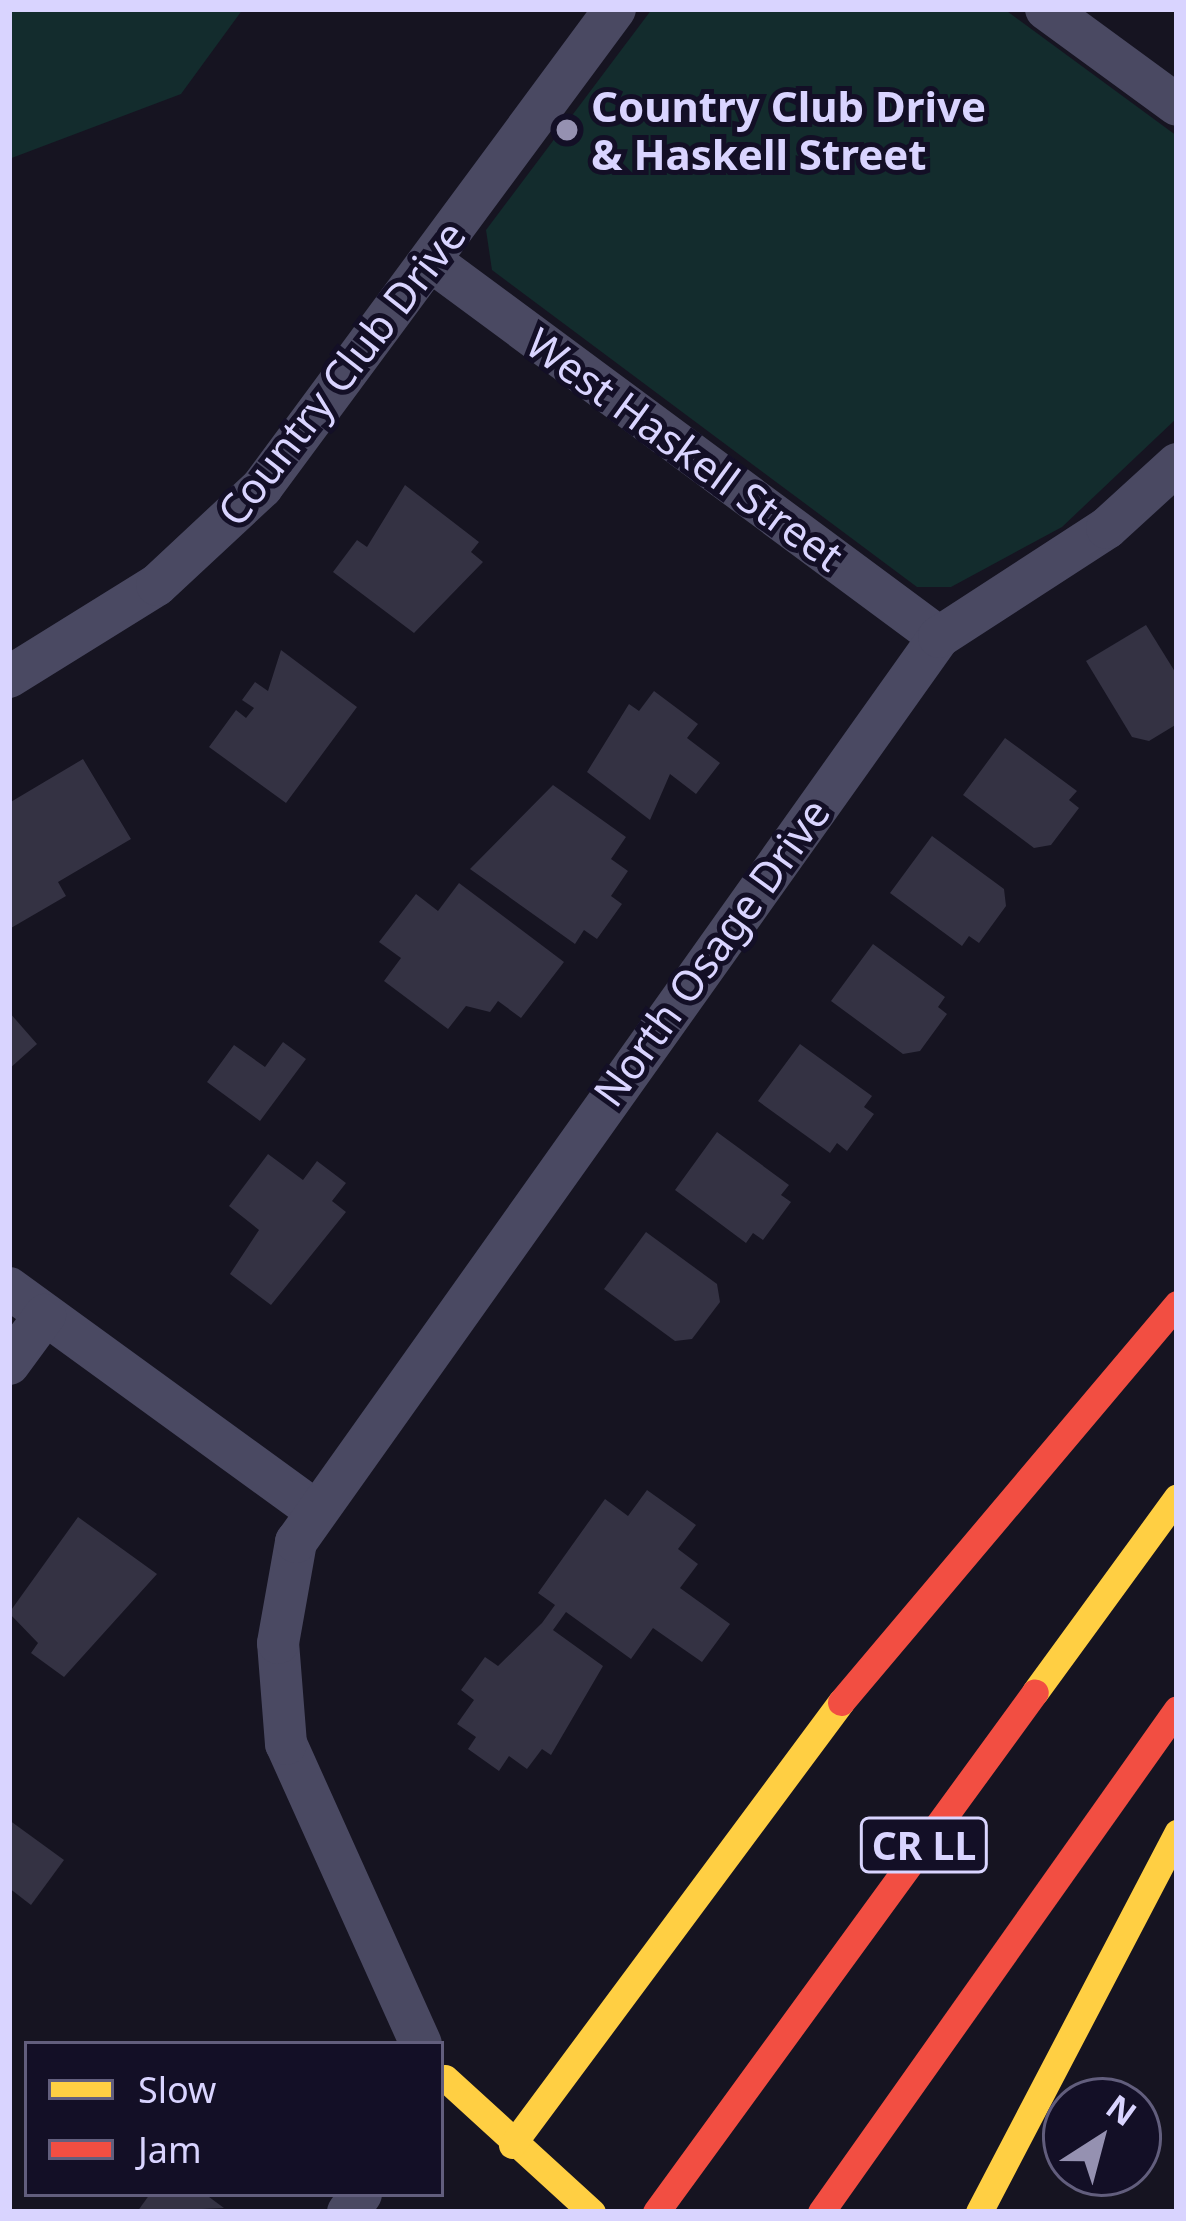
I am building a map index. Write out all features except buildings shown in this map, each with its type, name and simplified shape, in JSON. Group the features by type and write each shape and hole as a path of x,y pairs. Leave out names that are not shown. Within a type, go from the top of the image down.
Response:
{"main road":[{"path":"519,2151 847,1694 1177,1304"},
{"name":"CR LL","path":"662,2206 1177,1497"},
{"name":"CR LL","path":"821,2212 1177,1709"},
{"path":"979,2212 1177,1833"},
{"path":"444,2077 519,2151 592,2212"}],"street":[{"name":"Country Club Drive","path":"9,677 95,630 218,533 431,261 615,9"},
{"path":"1046,9 1177,105"},
{"name":"West Haskell Street","path":"431,261 939,637"},
{"name":"North Osage Drive","path":"424,2041 286,1744 277,1694 284,1582 313,1509 939,637 1107,528 1177,464"},
{"path":"9,1288 313,1509"},
{"path":"9,1364 45,1315"}],"green space":[{"path":"9,9 243,9 181,94 9,159"},
{"path":"652,9 1004,9 1177,136 1177,418 1062,527 951,587 917,587 492,270 486,230"}],"traffic: slow":[{"path":"1035,1692 1177,1497"},
{"path":"512,2145 841,1702"},
{"path":"979,2212 1177,1833"},
{"path":"445,2078 592,2212"}],"traffic: jam":[{"path":"841,1702 1177,1304"},
{"path":"656,2212 1035,1692"},
{"path":"821,2212 1177,1709"}],"place":[{"name":"Country Club Drive & Haskell Street","path":"567,130"}]}
